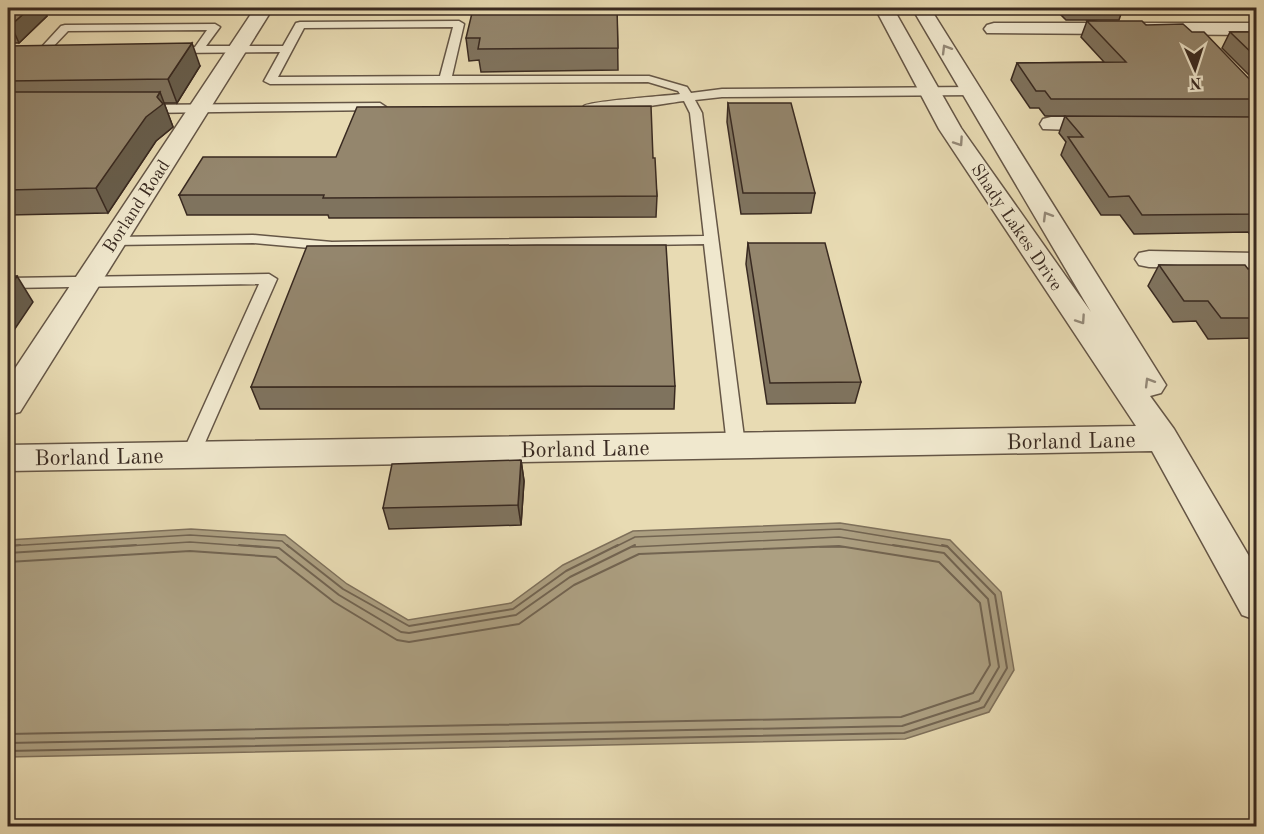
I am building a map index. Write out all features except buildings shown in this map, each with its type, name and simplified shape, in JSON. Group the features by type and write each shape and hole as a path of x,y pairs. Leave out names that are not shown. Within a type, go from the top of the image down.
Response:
{"street":[{"name":"Borland Road","path":"8,404 264,8"},
{"name":"Shady Lakes Drive","path":"884,8 950,129 1162,438 1257,603"},
{"name":"Shady Lakes Drive","path":"921,8 1157,396 1162,438"},
{"path":"1193,28 1212,52"},
{"path":"994,29 1257,29"},
{"path":"1051,124 1132,125"},
{"path":"1149,259 1257,261"},
{"name":"Borland Lane","path":"8,458 1162,438"}],"lane":[{"path":"445,79 459,24 300,25 270,81 649,79 683,89 696,113 736,446"},
{"path":"43,51 65,28 215,27 198,50"},
{"path":"162,50 287,49"},
{"path":"575,106 610,106 722,93 972,91"},
{"path":"127,109 387,107"},
{"path":"113,241 253,239 333,246 711,240"},
{"path":"8,283 269,279 191,454"}],"water":[{"path":"840,523 950,540 1001,592 1014,670 989,712 905,739 8,757 8,540 191,529 285,535 347,584 408,620 511,603 563,565 633,531"}]}
